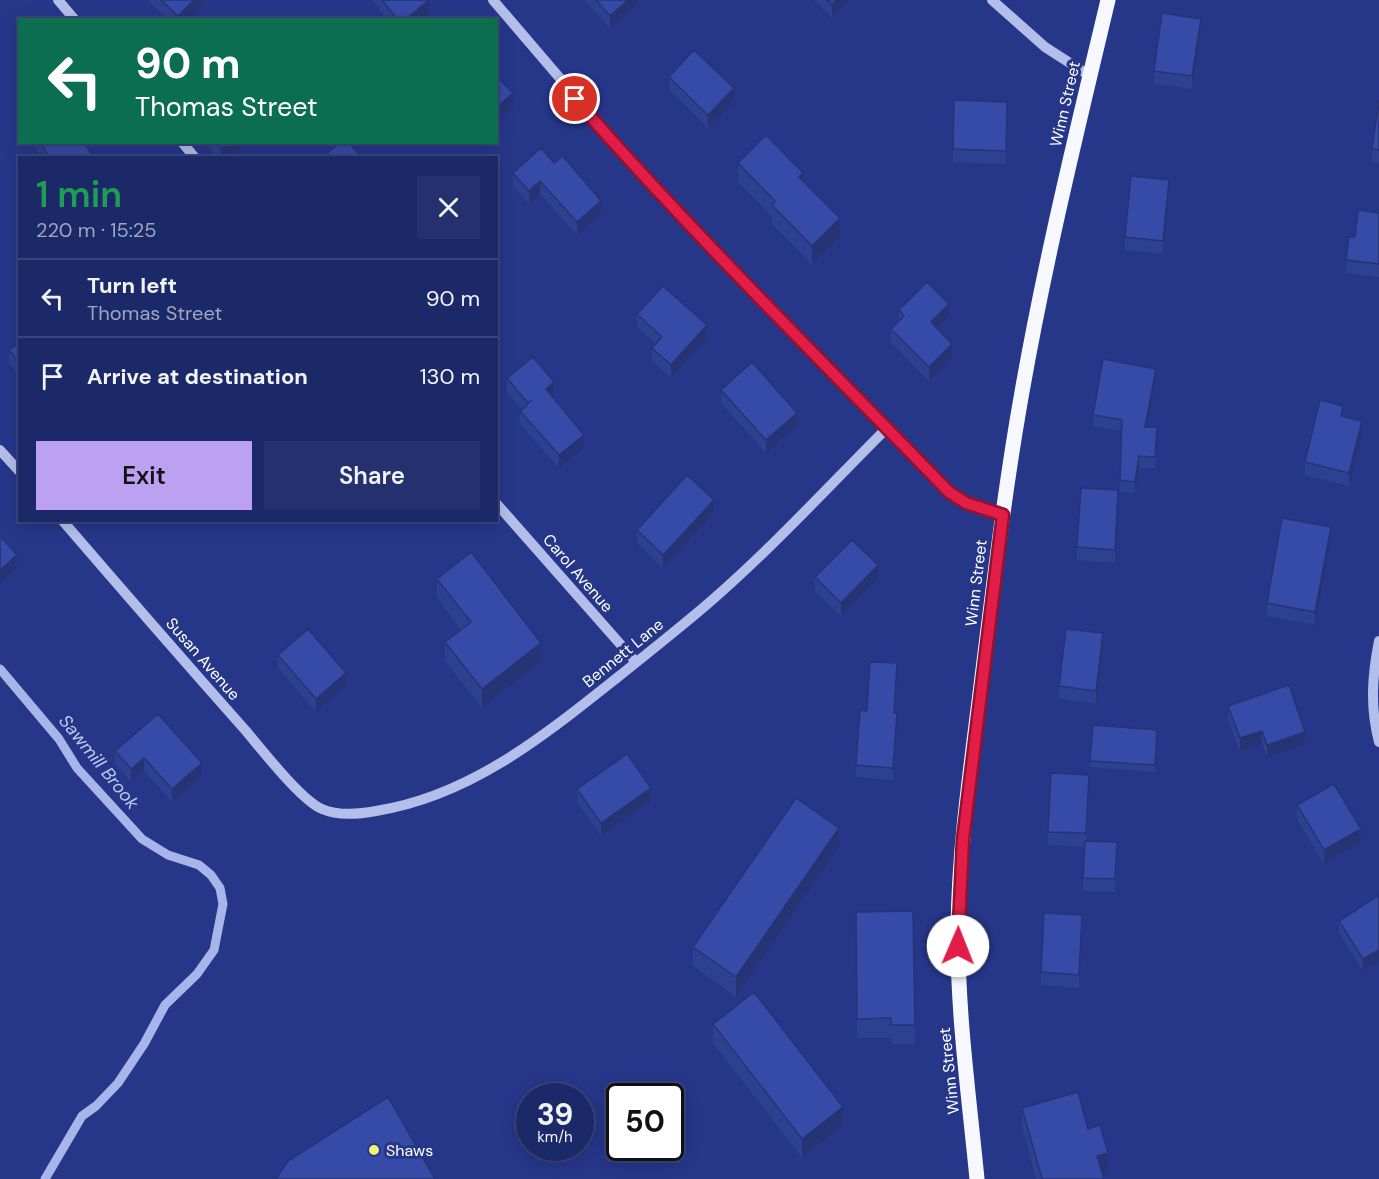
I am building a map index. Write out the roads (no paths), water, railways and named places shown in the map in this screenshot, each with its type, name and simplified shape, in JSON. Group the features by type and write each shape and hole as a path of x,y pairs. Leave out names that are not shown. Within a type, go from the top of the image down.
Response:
{"main road":[{"name":"Winn Street","path":"977,1179 960,1001 958,926 969,784 1003,515 1022,392 1034,327 1108,0"}],"street":[{"path":"58,0 73,18"},
{"path":"493,0 634,166 762,301 955,497 1003,515"},
{"path":"992,0 1045,47 1090,76"},
{"path":"184,144 193,156"},
{"name":"Bennett Lane","path":"327,811 356,813 401,806 437,795 496,768 562,722 737,577 887,428"},
{"path":"0,450 18,470"},
{"name":"Carol Avenue","path":"498,505 636,662"},
{"name":"Susan Avenue","path":"64,522 271,760 308,799 327,811"},
{"path":"1379,641 1372,696 1375,728 1379,742"}],"waterway":[{"name":"Sawmill Brook","path":"0,669 59,739 77,768 142,839 168,855 199,865 211,875 220,888 223,904 214,950 197,974 165,1005 144,1044 118,1083 96,1106 82,1116 45,1179"}],"place":[{"name":"Shaws","path":"374,1150"}]}
